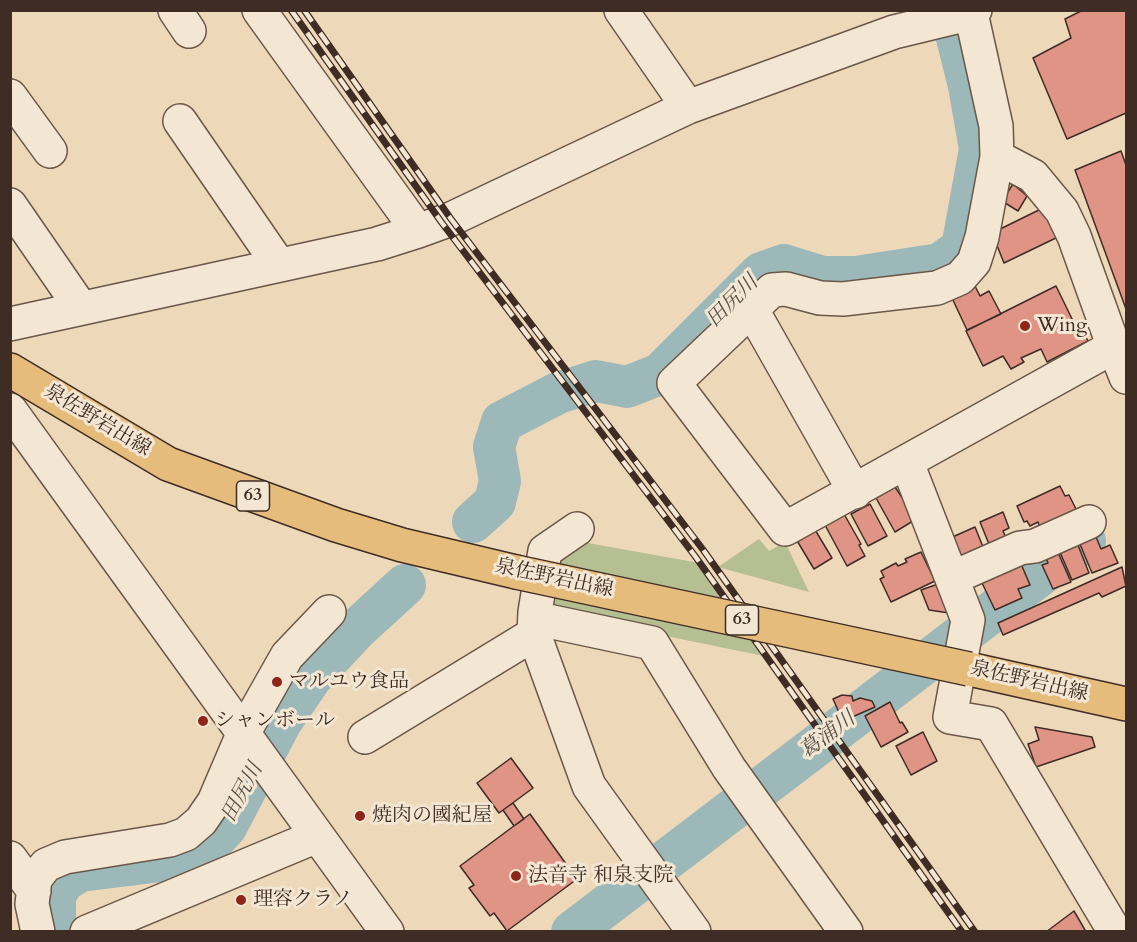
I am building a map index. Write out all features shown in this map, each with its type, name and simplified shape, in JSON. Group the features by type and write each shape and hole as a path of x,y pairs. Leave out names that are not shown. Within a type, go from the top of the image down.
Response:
{"main road":[{"name":"泉佐野岩出線","path":"10,370 168,464 336,525 402,545 516,572 1126,704"}],"street":[{"path":"259,10 418,231"},
{"path":"621,10 688,107"},
{"path":"10,324 377,244 418,231 442,223 688,107 862,43 969,13 996,126 997,157 982,237 974,262 960,278 937,288 843,298 820,298 786,289 772,291 674,383 785,529 907,463 1117,340"},
{"path":"10,96 50,150"},
{"path":"180,122 279,265"},
{"path":"997,157 1033,176 1062,211 1117,340 1126,377"},
{"path":"10,205 81,308"},
{"path":"752,309 855,492"},
{"path":"13,419 244,732 387,932"},
{"path":"907,463 968,620 950,717 991,724 1115,932"},
{"path":"952,578 1020,548 1035,546 1089,522"},
{"path":"577,529 545,550 535,612 534,634 589,786 694,932"},
{"path":"38,932 32,904 35,879 46,865 65,857 170,840 186,834 201,821 214,802 244,732 287,656 329,612"},
{"path":"365,737 534,634 548,621 652,643 729,768 846,932"},
{"path":"87,932 317,836"},
{"path":"10,858 34,891"}],"green space":[{"path":"759,539 769,551 785,542 809,592 718,567"},
{"path":"571,540 705,564 764,656 553,613 546,553"}],"building":[{"path":"1083,10 1126,10 1126,113 1067,139 1033,58 1071,38 1065,19"},
{"path":"1121,151 1126,165 1126,309 1075,170"},
{"path":"1013,184 1027,196 1018,211 1002,201"},
{"path":"1043,208 1058,237 1004,263 992,233"},
{"path":"975,286 980,296 989,291 1001,314 967,330 952,298"},
{"name":"Wing","path":"1056,286 1076,327 1080,325 1088,341 1047,362 1041,349 1021,358 1024,362 1011,369 1003,356 983,366 966,331"},
{"path":"1060,486 1065,496 1069,495 1077,511 1040,528 1038,522 1030,526 1027,521 1024,522 1017,506"},
{"path":"895,487 909,508 907,509 913,521 895,532 876,498"},
{"path":"870,504 887,536 868,546 851,514"},
{"path":"1003,512 1009,528 1003,531 1008,542 991,549 980,522"},
{"path":"844,514 865,556 847,566 825,525"},
{"path":"975,527 985,552 958,561 948,539"},
{"path":"814,528 832,558 814,569 796,539"},
{"path":"1094,532 1101,549 1110,545 1118,563 1092,573 1077,537"},
{"path":"1074,535 1089,573 1072,580 1056,543"},
{"path":"1055,546 1071,582 1053,589 1042,565 1048,563 1043,550"},
{"path":"921,552 935,581 891,602 880,579 884,577 881,571 896,563 898,566 907,562 905,559"},
{"path":"1019,559 1030,585 1018,589 1022,598 995,610 982,583 994,578 991,571"},
{"path":"1122,567 1126,586 1102,597 1099,593 1003,635 998,623"},
{"path":"938,584 949,613 929,610 921,590"},
{"path":"842,695 852,696 853,701 860,698 872,701 875,707 843,721 833,699"},
{"path":"890,702 900,723 902,722 908,732 881,747 865,716"},
{"path":"1035,727 1092,737 1095,747 1036,767 1028,744 1039,740"},
{"path":"923,732 937,761 911,775 896,746"},
{"path":"511,758 533,788 499,813 477,783"},
{"path":"513,803 524,819 514,826 503,810"},
{"path":"530,814 577,879 507,931 494,913 490,916 469,888 474,885 460,866"},
{"path":"1074,911 1085,930 1082,932 1046,932"}],"waterway":[{"name":"田尻川","path":"473,522 495,502 500,481 494,447 502,422 558,393 596,381 627,387 660,374 761,273 784,265 823,277 856,277 940,264 962,248 980,149 969,86 950,10"},
{"name":"葛浦川","path":"572,932 1085,541"},
{"name":"田尻川","path":"57,932 55,895 64,881 80,871 185,858 207,847 226,827 281,722 311,678 357,629 405,585"}],"railway":[{"path":"291,10 442,223 695,556 962,932"},
{"path":"304,10 451,219 704,551 975,932"}],"place":[{"name":"Wing","path":"1025,326"},
{"name":"マルユウ食品","path":"277,682"},
{"name":"シャンボール","path":"203,721"},
{"name":"焼肉の國紀屋","path":"360,816"},
{"name":"法音寺 和泉支院","path":"516,876"},
{"name":"理容クラノ","path":"241,900"}]}
